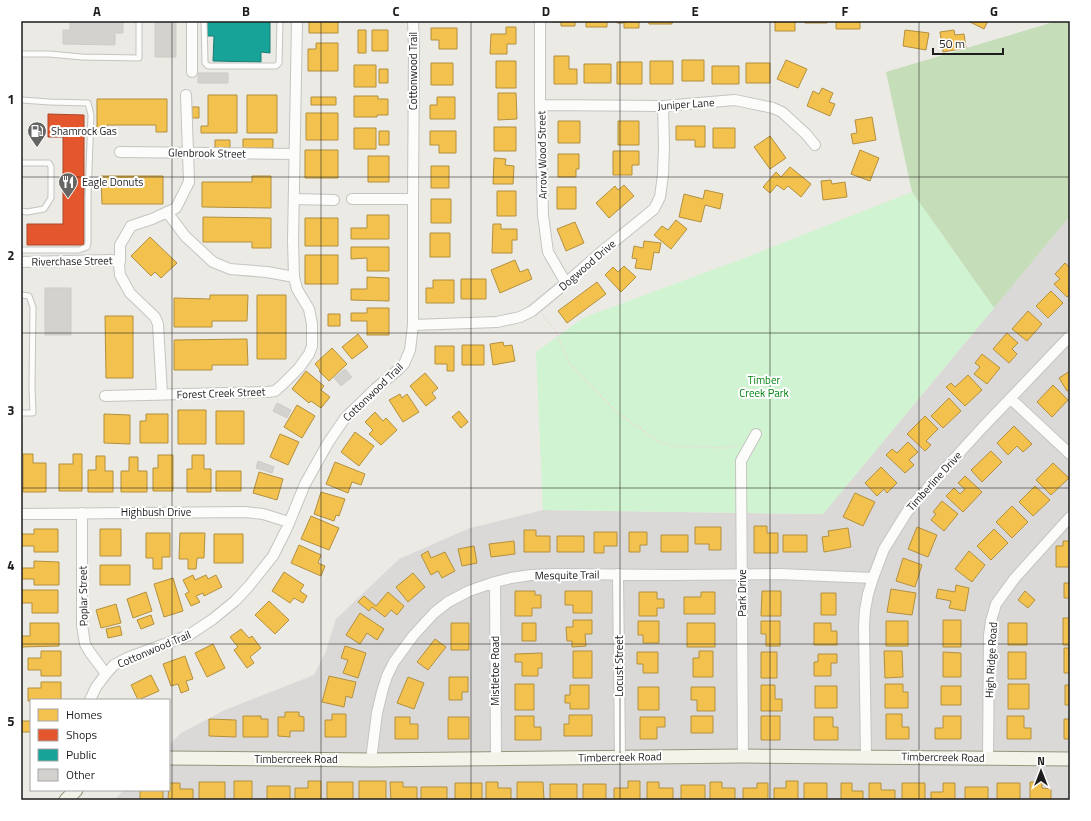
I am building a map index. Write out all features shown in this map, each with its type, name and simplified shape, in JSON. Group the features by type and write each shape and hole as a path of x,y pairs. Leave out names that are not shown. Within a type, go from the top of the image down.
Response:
{"street":[{"path":"192,21 192,72"},
{"name":"Forest Creek Street","path":"105,396 275,391 299,368 309,354 312,346 312,324 309,309 297,289 294,277 294,154 298,21"},
{"name":"Cottonwood Trail","path":"90,699 96,687 114,665 127,658 189,635 213,619 235,601 273,556 305,484 328,443 345,418 376,388 404,364 410,350 413,325 413,21"},
{"name":"Arrow Wood Street","path":"540,21 540,105 543,215 548,252 566,283"},
{"path":"120,261 120,246 131,226 152,219 176,208 188,182 186,95"},
{"name":"Juniper Lane","path":"540,105 663,106 735,100 773,108 782,112 806,134 815,145"},
{"name":"Dogwood Drive","path":"413,325 497,322 520,317 532,311 654,209 660,197 663,175 663,106"},
{"name":"Glenbrook Street","path":"120,152 294,154"},
{"path":"294,199 334,200"},
{"path":"352,199 413,199"},
{"path":"167,212 185,236 213,262 230,268 294,277"},
{"name":"Riverchase Street","path":"21,262 120,261 120,275 130,293 155,317 158,324 162,394"},
{"name":"Timberline Drive","path":"866,756 865,610 868,594 884,549 907,512 921,495 1070,336"},
{"path":"1011,399 1070,454"},
{"name":"Park Drive","path":"743,756 741,461 756,434"},
{"name":"Highbush Drive","path":"21,514 245,512 263,514 289,522"},
{"name":"Poplar Street","path":"82,513 82,625 85,644 106,674"},
{"name":"High Ridge Road","path":"988,758 989,636 991,621 996,604 1015,578 1070,517"},
{"name":"Mesquite Trail","path":"371,760 377,713 387,676 394,662 413,636 434,613 448,602 469,591 511,578 556,574 779,574 873,578"},
{"name":"Locust Street","path":"618,574 620,757"},
{"name":"Mistletoe Road","path":"495,582 496,759"},
{"name":"Timbercreek Road","path":"170,758 371,760 866,756 1070,759"},
{"path":"66,800 75,791"}],"lane":[{"path":"21,54 139,58 139,21"},
{"path":"204,21 205,63 208,66 276,66 279,63 280,21"},
{"path":"21,100 88,103 91,115 87,247 79,250 21,250"},
{"path":"21,162 49,162 51,168 51,198 44,209 27,212 21,211"},
{"path":"21,294 30,296 33,306 33,412 21,414"}],"path":[{"path":"532,311 544,315 555,330 569,363 616,412 658,441 672,446 723,448 750,445"}],"shaded area":[{"path":"1070,216 1070,800 114,800 123,791 170,791 170,744 181,733 225,710 314,675 326,651 336,619 399,559 470,528 543,510 823,514"}],"green space":[{"path":"1057,21 1070,21 1070,216 994,308 912,192 886,72"},
{"name":"Timber Creek Park","path":"912,192 994,308 823,514 543,510 536,352 583,318 747,257"}],"building: Homes":[{"path":"309,21 338,21 338,33 309,33"},
{"path":"553,21 575,21 575,26 561,26 561,22"},
{"path":"586,21 607,21 607,27 586,27"},
{"path":"617,21 639,21 639,28 624,28 624,23 617,23"},
{"path":"649,21 672,21 672,24 649,24"},
{"path":"775,21 795,21 795,31 775,31"},
{"path":"805,21 827,21 827,23 805,23"},
{"path":"836,21 860,21 860,29 836,29"},
{"path":"968,21 988,21 984,29"},
{"path":"506,27 516,27 516,44 507,44 507,54 490,54 491,34 506,34"},
{"path":"431,28 457,28 457,49 439,49 439,40 431,40"},
{"path":"358,30 366,30 366,53 358,53"},
{"path":"372,30 388,30 388,51 372,51"},
{"path":"905,30 929,33 926,50 903,46"},
{"path":"954,30 955,35 964,34 966,48 943,52 940,32"},
{"path":"316,43 338,43 338,71 308,71 308,49 316,49"},
{"path":"554,56 569,56 569,69 577,69 577,84 554,84"},
{"path":"682,60 704,60 704,81 682,81"},
{"path":"786,60 807,69 798,88 777,79"},
{"path":"496,61 516,61 516,88 496,88"},
{"path":"650,61 673,61 673,84 650,84"},
{"path":"617,62 642,62 642,84 617,84"},
{"path":"431,63 453,63 453,85 431,85"},
{"path":"746,63 770,63 770,83 746,83"},
{"path":"584,64 611,64 611,83 584,83"},
{"path":"354,65 376,65 376,87 354,87"},
{"path":"712,66 739,66 739,84 712,84"},
{"path":"379,69 388,69 388,83 379,83"},
{"path":"822,88 833,93 829,102 835,104 830,116 807,106 813,91 819,94"},
{"path":"498,93 516,93 517,119 498,120"},
{"path":"208,95 237,95 237,133 201,133 201,126 208,126"},
{"path":"247,95 277,95 277,133 247,133"},
{"path":"354,96 378,96 378,99 388,99 388,115 377,115 377,117 354,117"},
{"path":"311,97 336,97 336,105 311,105"},
{"path":"437,97 455,97 455,119 430,119 430,105 437,105"},
{"path":"97,99 167,99 167,132 156,132 156,125 107,125 107,132 97,132"},
{"path":"192,107 199,107 199,118 192,118"},
{"path":"306,113 338,113 338,140 306,140"},
{"path":"872,117 876,140 853,144 851,134 857,133 855,120"},
{"path":"558,121 580,121 580,143 558,143"},
{"path":"618,121 639,121 639,145 618,145"},
{"path":"676,126 705,126 705,147 695,147 695,140 676,140"},
{"path":"494,127 516,127 516,151 494,151"},
{"path":"354,128 376,128 376,149 354,149"},
{"path":"713,128 735,128 735,148 713,148"},
{"path":"379,131 389,131 389,145 379,145"},
{"path":"430,131 456,131 456,153 439,153 439,145 430,145"},
{"path":"770,136 786,158 770,169 754,147"},
{"path":"243,139 273,139 273,148 243,148"},
{"path":"215,140 230,140 230,148 215,148"},
{"path":"305,150 338,150 338,178 305,178"},
{"path":"860,150 879,158 870,181 851,174"},
{"path":"613,151 639,151 639,165 632,165 632,175 613,175"},
{"path":"558,154 579,154 579,169 576,169 576,177 558,177"},
{"path":"368,156 389,156 389,182 368,182"},
{"path":"494,158 506,159 505,165 514,166 513,184 493,184"},
{"path":"431,166 449,166 449,188 431,188"},
{"path":"790,167 811,184 801,197 788,186 784,190 777,185 770,193 763,187 776,172 781,177"},
{"path":"101,176 163,176 163,204 102,204"},
{"path":"252,176 271,176 271,208 202,207 202,182 252,182"},
{"path":"831,180 832,184 845,182 847,197 823,200 821,181"},
{"path":"624,185 634,196 609,218 596,203 615,186 618,190"},
{"path":"557,187 576,187 576,209 557,209"},
{"path":"705,190 723,194 720,209 705,205 701,222 679,217 684,194 703,199"},
{"path":"497,191 516,191 516,216 497,216"},
{"path":"431,199 451,199 451,223 431,223"},
{"path":"367,215 389,215 389,239 351,239 351,228 367,228"},
{"path":"203,217 271,218 271,248 252,248 252,242 203,242"},
{"path":"305,218 338,218 338,246 305,246"},
{"path":"676,220 687,229 671,249 654,235 662,226 668,230"},
{"path":"575,222 584,243 566,251 557,229"},
{"path":"493,224 501,224 501,229 517,229 517,240 512,240 512,253 492,253"},
{"path":"430,233 450,233 450,257 430,257"},
{"path":"150,237 177,263 161,278 155,272 151,276 131,256"},
{"path":"644,241 661,243 659,253 654,252 651,270 635,268 637,259 632,258 634,246 643,248"},
{"path":"351,247 389,247 389,271 367,271 367,258 351,259"},
{"path":"305,255 338,255 338,284 305,284"},
{"path":"515,260 520,272 528,269 532,279 500,293 491,270"},
{"path":"1065,263 1070,268 1070,294 1067,297 1054,284 1060,279 1055,274"},
{"path":"624,266 636,277 621,292 605,275 613,267 618,272"},
{"path":"367,277 389,278 389,301 351,300 351,289 367,289"},
{"path":"461,279 486,279 486,299 461,299"},
{"path":"433,280 454,280 454,303 426,303 426,288 433,288"},
{"path":"597,282 606,294 567,323 558,311"},
{"path":"1051,291 1063,303 1048,318 1036,306"},
{"path":"210,295 248,295 247,321 212,321 212,327 174,327 174,298 210,299"},
{"path":"257,295 286,295 286,359 257,359"},
{"path":"367,308 389,308 389,335 367,335 367,321 351,321 351,313 367,313"},
{"path":"1028,311 1042,324 1027,341 1012,329"},
{"path":"328,314 340,314 340,326 328,326"},
{"path":"105,316 133,316 133,378 106,378"},
{"path":"1007,333 1018,343 1012,349 1017,354 1009,363 993,349"},
{"path":"358,334 368,347 352,359 342,347"},
{"path":"247,339 248,365 212,365 212,370 174,370 174,340"},
{"path":"503,342 504,346 512,345 515,361 493,365 490,344"},
{"path":"462,345 484,345 484,365 462,365"},
{"path":"435,346 454,346 454,371 447,371 447,364 435,364"},
{"path":"332,348 347,364 329,381 319,371 320,370 315,364"},
{"path":"982,354 1000,368 987,384 974,374 980,367 975,363"},
{"path":"306,371 324,386 321,390 330,397 321,408 311,401 309,403 292,389"},
{"path":"1070,371 1070,390 1067,391 1059,378"},
{"path":"425,373 438,388 432,393 436,398 426,406 410,386"},
{"path":"968,375 982,390 965,406 946,387 951,383 955,387"},
{"path":"1053,385 1068,400 1052,417 1037,402"},
{"path":"400,394 402,398 407,394 419,412 403,422 389,400"},
{"path":"949,398 961,411 943,428 931,416"},
{"path":"297,405 315,416 302,438 284,427"},
{"path":"178,410 206,410 206,444 178,444"},
{"path":"216,411 244,411 244,444 216,444"},
{"path":"459,411 468,422 461,428 452,417"},
{"path":"375,412 383,421 386,418 397,430 381,445 369,434 373,430 365,422"},
{"path":"104,414 130,415 130,444 104,443"},
{"path":"146,414 168,414 168,443 140,443 140,421 146,421"},
{"path":"925,416 938,429 926,441 931,445 925,451 907,434"},
{"path":"1014,426 1032,444 1023,452 1017,446 1008,455 997,443"},
{"path":"355,432 374,446 359,466 341,452"},
{"path":"280,434 299,442 288,465 270,457"},
{"path":"908,442 918,452 909,460 914,465 905,473 886,455 892,449 897,453"},
{"path":"991,451 1002,462 982,482 971,470"},
{"path":"23,454 33,454 33,463 46,463 46,492 23,492"},
{"path":"73,454 82,454 82,491 59,491 59,464 73,464"},
{"path":"158,455 173,455 173,491 153,491 153,468 158,468"},
{"path":"192,455 204,455 204,469 211,469 211,492 187,492 187,469 192,469"},
{"path":"96,456 105,456 105,471 113,471 113,492 88,492 88,470 96,470"},
{"path":"129,457 138,457 138,471 147,471 147,492 121,492 121,471 129,471"},
{"path":"335,462 365,474 361,485 352,482 348,493 326,484"},
{"path":"1053,463 1069,478 1051,495 1036,480"},
{"path":"881,467 897,483 887,493 884,489 877,496 865,483"},
{"path":"216,471 241,471 241,491 216,491"},
{"path":"259,472 283,479 277,500 253,493"},
{"path":"965,476 982,492 963,512 946,496 954,488 960,494 965,489 958,483"},
{"path":"1035,486 1050,500 1033,516 1019,502"},
{"path":"321,492 345,499 339,516 336,515 334,521 314,514"},
{"path":"855,493 875,502 863,526 843,517"},
{"path":"942,501 958,514 944,531 931,520 936,514 933,512"},
{"path":"1012,506 1028,522 1012,538 996,522"},
{"path":"311,516 339,528 329,550 301,539"},
{"path":"754,526 767,526 767,533 778,533 778,553 754,553"},
{"path":"695,527 721,527 721,550 709,550 709,544 695,544"},
{"path":"917,527 937,535 928,557 908,549"},
{"path":"848,528 851,547 824,552 822,537 829,536 828,531"},
{"path":"34,529 58,529 58,552 34,552 34,546 21,546 21,534 34,534"},
{"path":"100,529 121,529 121,556 100,556"},
{"path":"994,529 1008,543 991,560 977,546"},
{"path":"524,530 536,530 536,536 550,536 550,552 524,552"},
{"path":"594,532 617,532 617,546 604,546 604,553 594,553"},
{"path":"629,532 647,532 647,545 640,545 640,552 629,552"},
{"path":"146,533 170,533 170,557 162,557 162,569 153,569 153,558 146,558"},
{"path":"180,533 205,533 204,558 197,558 196,569 188,569 188,559 179,559"},
{"path":"214,534 243,534 243,563 214,563"},
{"path":"661,535 688,535 688,552 661,552"},
{"path":"783,535 807,535 807,552 783,552"},
{"path":"557,536 584,536 584,552 557,552"},
{"path":"514,541 515,554 491,557 489,544"},
{"path":"1063,541 1070,541 1070,567 1056,567 1056,546 1063,546"},
{"path":"299,545 321,555 318,563 325,566 321,576 291,563"},
{"path":"474,546 477,563 462,566 458,549"},
{"path":"428,551 431,558 445,552 455,571 442,578 438,571 431,575 421,555"},
{"path":"969,551 985,565 972,582 955,569"},
{"path":"903,558 922,565 915,587 896,581"},
{"path":"34,561 59,562 59,585 34,585 34,579 21,579 21,568 34,568"},
{"path":"100,565 130,565 130,585 100,585"},
{"path":"284,572 304,585 300,591 307,596 303,603 294,598 290,603 272,591"},
{"path":"413,573 425,587 408,602 396,587"},
{"path":"193,575 195,580 206,575 208,579 216,575 222,587 204,596 203,593 196,596 200,602 191,606 185,594 189,592 183,580"},
{"path":"173,578 183,611 164,617 154,584"},
{"path":"1064,583 1070,583 1070,598 1064,598"},
{"path":"956,585 969,588 965,611 949,608 951,601 936,598 938,589 955,592"},
{"path":"891,589 916,593 912,615 887,612"},
{"path":"21,590 58,590 58,613 32,613 32,603 21,603"},
{"path":"515,591 535,591 535,595 541,595 541,608 532,608 532,616 515,616"},
{"path":"565,591 592,591 592,613 573,613 573,605 565,605"},
{"path":"762,591 781,591 781,616 761,616"},
{"path":"1025,591 1035,600 1028,608 1018,600"},
{"path":"146,592 152,611 133,618 127,599"},
{"path":"388,592 404,606 397,615 391,610 385,617 372,607 369,611 358,602 364,596 376,606"},
{"path":"639,592 657,592 657,599 664,599 664,608 657,608 657,616 639,616"},
{"path":"701,592 715,592 715,614 684,614 684,597 701,597"},
{"path":"821,593 836,593 836,615 821,615"},
{"path":"269,601 289,620 275,634 255,615"},
{"path":"116,604 121,623 101,628 96,610"},
{"path":"360,613 384,629 377,640 367,633 360,644 346,635"},
{"path":"151,615 154,624 141,629 137,620"},
{"path":"1063,618 1070,618 1070,645 1063,645"},
{"path":"573,620 592,620 592,634 585,634 586,646 572,647 572,641 567,641 566,627 573,627"},
{"path":"943,620 961,620 961,647 943,647"},
{"path":"638,621 659,621 659,643 643,643 643,635 638,635"},
{"path":"761,621 780,621 780,646 766,646 766,634 761,634"},
{"path":"886,621 908,621 908,646 886,646"},
{"path":"30,623 59,623 59,646 21,647 21,636 30,636"},
{"path":"451,623 469,623 469,650 451,650"},
{"path":"522,623 536,623 536,641 522,641"},
{"path":"687,623 715,623 715,647 687,647"},
{"path":"814,623 831,623 831,631 837,631 837,645 814,645"},
{"path":"1008,623 1027,623 1027,645 1008,645"},
{"path":"120,626 122,635 108,638 106,629"},
{"path":"241,629 249,638 252,636 261,648 250,657 254,663 247,668 234,650 238,647 230,637"},
{"path":"435,639 446,647 428,670 417,662"},
{"path":"213,644 225,668 207,677 195,653"},
{"path":"345,646 366,653 358,678 343,673 348,660 341,658"},
{"path":"1064,648 1070,648 1070,673 1064,673"},
{"path":"41,651 61,651 61,676 41,676 41,670 28,670 28,658 41,658"},
{"path":"573,651 592,651 592,678 573,678"},
{"path":"699,651 713,651 713,677 693,677 693,658 699,658"},
{"path":"884,651 902,651 903,677 885,678"},
{"path":"637,652 658,652 658,673 643,673 643,664 637,664"},
{"path":"761,652 777,652 777,678 761,678"},
{"path":"943,652 961,653 961,677 943,677"},
{"path":"1008,652 1026,652 1026,679 1008,679"},
{"path":"542,653 542,668 538,668 538,676 522,676 522,662 515,662 515,654"},
{"path":"818,654 837,654 837,663 831,663 831,676 814,676 814,662 818,662"},
{"path":"185,656 193,679 186,681 189,690 181,693 178,684 171,686 163,664"},
{"path":"151,675 159,691 138,699 131,685"},
{"path":"329,676 356,682 352,698 346,696 344,707 322,702"},
{"path":"408,677 424,683 414,709 397,703"},
{"path":"449,677 468,677 468,692 462,692 462,700 449,700"},
{"path":"41,682 61,682 61,699 30,699 30,701 28,701 28,688 41,688"},
{"path":"515,684 534,684 534,710 515,710"},
{"path":"885,684 903,684 903,692 908,692 908,708 885,708"},
{"path":"1008,684 1029,684 1029,709 1008,709"},
{"path":"570,685 589,685 589,709 570,709 570,703 565,703 565,695 570,695"},
{"path":"761,685 775,685 775,699 782,699 782,711 761,711"},
{"path":"1065,685 1070,685 1070,705 1065,705"},
{"path":"815,686 837,686 837,708 815,708"},
{"path":"941,686 961,686 961,705 941,705"},
{"path":"638,687 659,687 659,710 638,710"},
{"path":"691,687 715,687 715,711 697,711 697,700 691,700"},
{"path":"285,712 299,712 299,716 304,717 304,731 290,731 290,737 278,736 278,717 285,717"},
{"path":"332,714 346,714 346,737 325,737 325,720 332,720"},
{"path":"886,714 902,714 902,727 909,727 909,739 886,739"},
{"path":"569,715 592,715 592,736 564,736 564,724 569,724"},
{"path":"243,716 261,716 261,719 268,719 268,737 243,737"},
{"path":"515,716 534,716 534,727 541,727 541,740 515,740"},
{"path":"691,716 713,716 713,733 691,733"},
{"path":"761,716 780,716 780,740 761,740"},
{"path":"943,716 961,716 961,739 935,739 935,728 943,728"},
{"path":"1007,716 1024,716 1024,728 1031,728 1031,739 1007,739"},
{"path":"395,717 410,717 410,724 418,724 418,739 395,739"},
{"path":"448,717 469,717 469,739 448,739"},
{"path":"640,717 665,717 665,727 657,727 657,739 640,739"},
{"path":"814,717 833,717 833,727 838,727 838,740 814,740"},
{"path":"209,719 236,720 236,737 209,736"},
{"path":"1064,719 1070,719 1070,739 1064,739"},
{"path":"21,721 30,721 30,732 21,732"},
{"path":"234,781 252,781 252,800 234,800"},
{"path":"308,781 321,781 321,800 295,800 295,788 308,788"},
{"path":"359,781 386,781 386,800 359,800"},
{"path":"628,781 640,781 640,800 614,800 614,788 628,788"},
{"path":"786,781 798,781 798,800 774,800 774,788 786,788"},
{"path":"199,782 225,782 225,800 199,800"},
{"path":"327,782 353,782 353,800 327,800"},
{"path":"390,782 403,782 403,787 417,787 417,800 391,800"},
{"path":"486,782 498,782 498,788 511,788 511,800 486,800"},
{"path":"517,782 543,782 544,800 517,800"},
{"path":"647,782 659,782 659,788 673,788 673,800 647,800"},
{"path":"710,782 722,782 722,788 735,788 735,800 710,800"},
{"path":"1030,782 1042,782 1042,788 1051,789 1051,800 1030,800"},
{"path":"170,783 180,783 180,789 193,789 193,800 168,800"},
{"path":"455,783 482,783 482,800 455,800"},
{"path":"757,783 768,783 768,800 743,800 743,788 757,788"},
{"path":"804,783 827,783 827,800 804,800"},
{"path":"841,783 852,783 852,791 863,791 863,800 841,800"},
{"path":"869,783 881,783 881,790 895,790 895,800 869,800"},
{"path":"902,783 925,783 925,800 902,800"},
{"path":"943,783 955,783 955,800 931,800 931,792 943,792"},
{"path":"997,783 1020,783 1020,800 997,800"},
{"path":"550,784 577,784 577,800 550,800"},
{"path":"583,784 606,784 606,800 583,800"},
{"path":"681,785 705,785 705,800 681,800"},
{"path":"267,786 290,786 290,800 267,800"},
{"path":"421,787 447,787 447,800 421,800"},
{"path":"965,787 988,787 988,800 965,800"},
{"path":"140,791 163,791 163,800 140,800"}],"building: Shops":[{"path":"48,114 84,115 84,245 27,245 27,224 63,224 63,137 48,137"}],"building: Public":[{"path":"207,21 270,21 270,53 261,52 261,62 213,61 214,36 207,36"}],"building: Other":[{"path":"70,21 123,21 123,33 115,33 115,45 63,44 63,30 70,30"},
{"path":"155,21 176,21 176,57 155,57"},
{"path":"198,73 228,73 228,83 198,83"},
{"path":"45,288 71,288 71,335 45,335"},
{"path":"345,369 352,377 341,386 334,378"},
{"path":"277,403 291,410 287,418 273,411"},
{"path":"258,461 274,467 272,473 256,468"}],"place":[{"name":"Shamrock Gas","path":"37,148"},
{"name":"Eagle Donuts","path":"68,199"}]}
